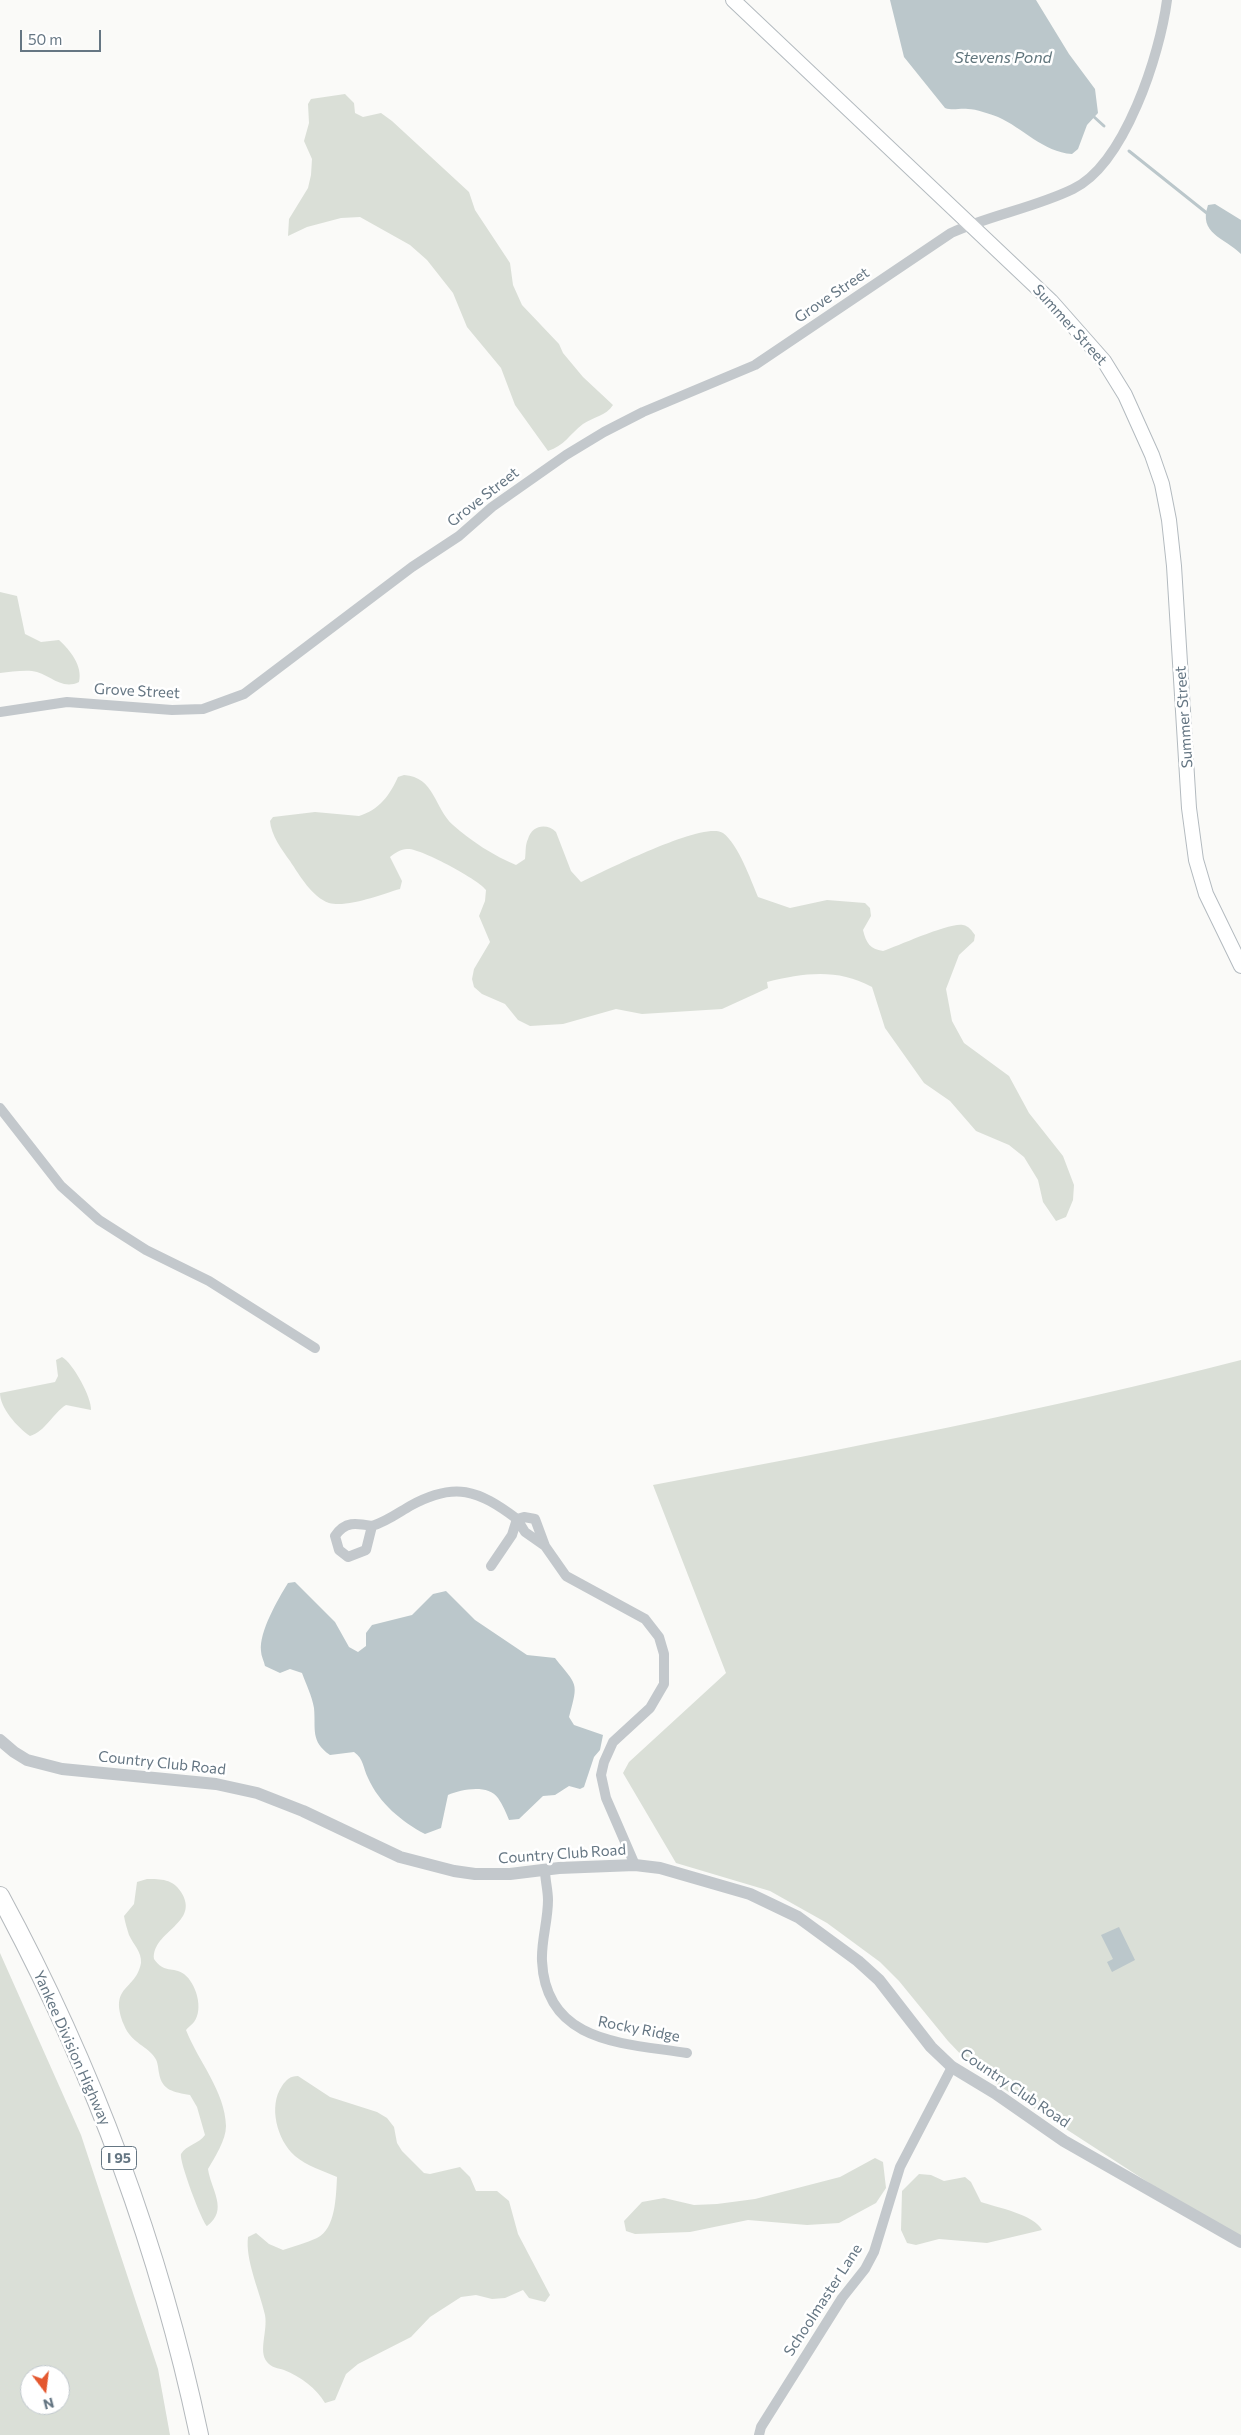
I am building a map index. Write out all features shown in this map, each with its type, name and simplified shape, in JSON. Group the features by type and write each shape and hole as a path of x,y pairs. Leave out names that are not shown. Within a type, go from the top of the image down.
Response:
{"highway":[{"name":"Yankee Division Highway","path":"0,1896 66,2027 123,2168 165,2298 199,2435"}],"main road":[{"name":"Summer Street","path":"733,0 969,225 1052,301 1104,361 1126,395 1152,455 1162,484 1174,566 1189,808 1196,860 1206,894 1241,966"}],"street":[{"name":"Grove Street","path":"0,712 67,702 172,710 203,709 244,694 412,567 459,536 492,506 566,455 604,432 643,412 755,365 934,244 969,225 1073,189 1088,180 1102,167 1112,152 1133,111 1151,68 1160,39 1166,0"},
{"path":"0,1108 61,1186 99,1220 146,1250 209,1281 315,1348"},
{"path":"372,1526 428,1496 454,1491 474,1493 491,1500 517,1519 525,1532 545,1546"},
{"path":"517,1519 524,1517 535,1519 545,1546 566,1576 645,1618 660,1637 664,1654 664,1684 650,1708 613,1742 601,1776 606,1798 635,1865"},
{"path":"491,1566 512,1535 517,1519"},
{"name":"Country Club Road","path":"0,1740 27,1760 62,1769 216,1784 257,1793 303,1811 400,1857 454,1871 475,1874 510,1874 592,1866 635,1865 660,1868 750,1894 798,1917 844,1949 879,1980 931,2046 952,2067 995,2093 1064,2141 1241,2242"},
{"name":"Rocky Ridge","path":"545,1870 548,1900 542,1952 543,1972 549,1994 557,2007 573,2025 598,2038 687,2053"},
{"name":"Schoolmaster Lane","path":"759,2435 761,2428 810,2347 870,2258 900,2167 952,2067"}],"shaded area":[{"path":"345,94 354,103 355,113 363,117 381,113 469,192 475,210 510,263 513,285 522,305 559,344 563,353 583,377 613,405 603,414 583,424 554,449 548,451 515,405 501,368 467,327 453,293 427,260 410,245 360,217 341,218 307,227 288,236 289,219 308,188 311,175 312,159 304,141 309,123 308,104 311,99"},
{"path":"0,592 17,596 25,634 41,642 59,640 67,649 77,664 80,676 79,682 73,684 61,683 32,671 0,673"},
{"path":"404,775 422,781 428,787 447,818 460,831 491,853 516,865 525,859 526,844 530,834 540,827 548,827 556,832 571,871 581,882 676,840 712,831 723,833 734,845 744,863 758,897 790,908 827,900 865,903 870,908 871,916 863,930 867,942 875,949 883,951 947,927 956,925 967,926 975,935 974,941 959,955 946,989 952,1021 964,1043 1009,1076 1029,1113 1063,1156 1074,1185 1073,1200 1066,1217 1056,1221 1043,1202 1038,1180 1024,1157 1009,1145 976,1131 950,1101 924,1083 885,1028 872,987 859,981 846,977 820,974 794,976 767,982 768,988 722,1009 642,1014 616,1009 563,1024 530,1026 518,1020 505,1004 482,994 474,987 472,979 474,969 490,942 479,916 485,901 486,890 462,873 424,853 405,849 390,857 402,881 400,889 346,904 329,903 317,896 284,852 275,837 270,821 273,817 315,812 359,816 378,806 387,796 398,777"},
{"path":"62,1357 81,1381 91,1410 66,1405 61,1408 45,1427 30,1436 10,1417 3,1405 0,1393 55,1382 58,1376 56,1360"},
{"path":"1241,1360 1241,2236 1163,2192 995,2083 969,2063 948,2041 899,1981 880,1962 827,1923 770,1891 676,1863 623,1773 629,1762 726,1673 653,1485 1022,1412"},
{"path":"147,1879 162,1880 174,1884 181,1892 186,1903 185,1912 181,1919 155,1949 154,1959 161,1967 184,1974 192,1983 197,1996 198,2010 197,2017 186,2030 216,2088 224,2113 226,2131 220,2148 208,2169 217,2199 217,2213 207,2226 191,2191 181,2159 183,2151 205,2135 197,2107 190,2095 170,2090 163,2084 156,2060 127,2031 120,2012 119,2002 121,1995 134,1979 141,1963 140,1955 129,1935 124,1916 134,1904 137,1882"},
{"path":"0,1953 81,2135 158,2369 170,2435 0,2435"},
{"path":"298,2076 330,2097 377,2112 387,2118 394,2127 397,2143 402,2151 424,2173 430,2174 460,2167 470,2177 476,2191 497,2191 509,2201 518,2234 550,2295 545,2302 529,2298 523,2290 505,2298 492,2299 476,2295 461,2297 430,2317 411,2337 358,2364 346,2374 335,2400 325,2403 313,2388 302,2380 269,2364 263,2352 266,2321 251,2266 248,2237 256,2233 269,2244 283,2250 313,2240 323,2234 328,2227 335,2202 337,2177 295,2156 283,2141 276,2122 275,2113 278,2094 287,2080"},
{"path":"875,2158 883,2162 886,2188 876,2203 839,2223 807,2225 748,2220 690,2232 635,2234 626,2231 624,2221 642,2202 664,2198 694,2205 755,2199 840,2177"},
{"path":"919,2174 931,2175 944,2181 965,2177 971,2182 981,2202 1024,2216 1032,2220 1042,2230 987,2243 939,2239 916,2245 907,2243 901,2230 902,2191"}],"water":[{"name":"Stevens Pond","path":"890,0 1036,0 1069,54 1095,89 1098,113 1087,125 1078,149 1072,154 1052,149 998,117 975,110 945,108 904,57"},
{"path":"1215,204 1241,220 1241,254 1210,229 1206,215 1208,205"},
{"path":"295,1582 335,1622 349,1647 358,1652 366,1646 366,1633 372,1625 412,1615 433,1594 446,1591 475,1620 527,1655 555,1658 574,1684 574,1697 569,1717 574,1725 603,1735 600,1750 594,1757 584,1787 580,1789 569,1786 555,1795 543,1796 519,1819 509,1820 501,1803 494,1794 481,1789 460,1791 448,1795 441,1828 425,1834 408,1824 378,1796 366,1774 362,1761 354,1752 330,1755 319,1745 315,1734 314,1708 302,1673 290,1669 280,1673 265,1666 261,1653 261,1643 266,1625 288,1583"},
{"path":"1119,1927 1135,1960 1112,1972 1107,1962 1113,1959 1101,1935"}],"waterway":[{"path":"1093,116 1104,126"},
{"path":"1129,151 1208,214"}]}
